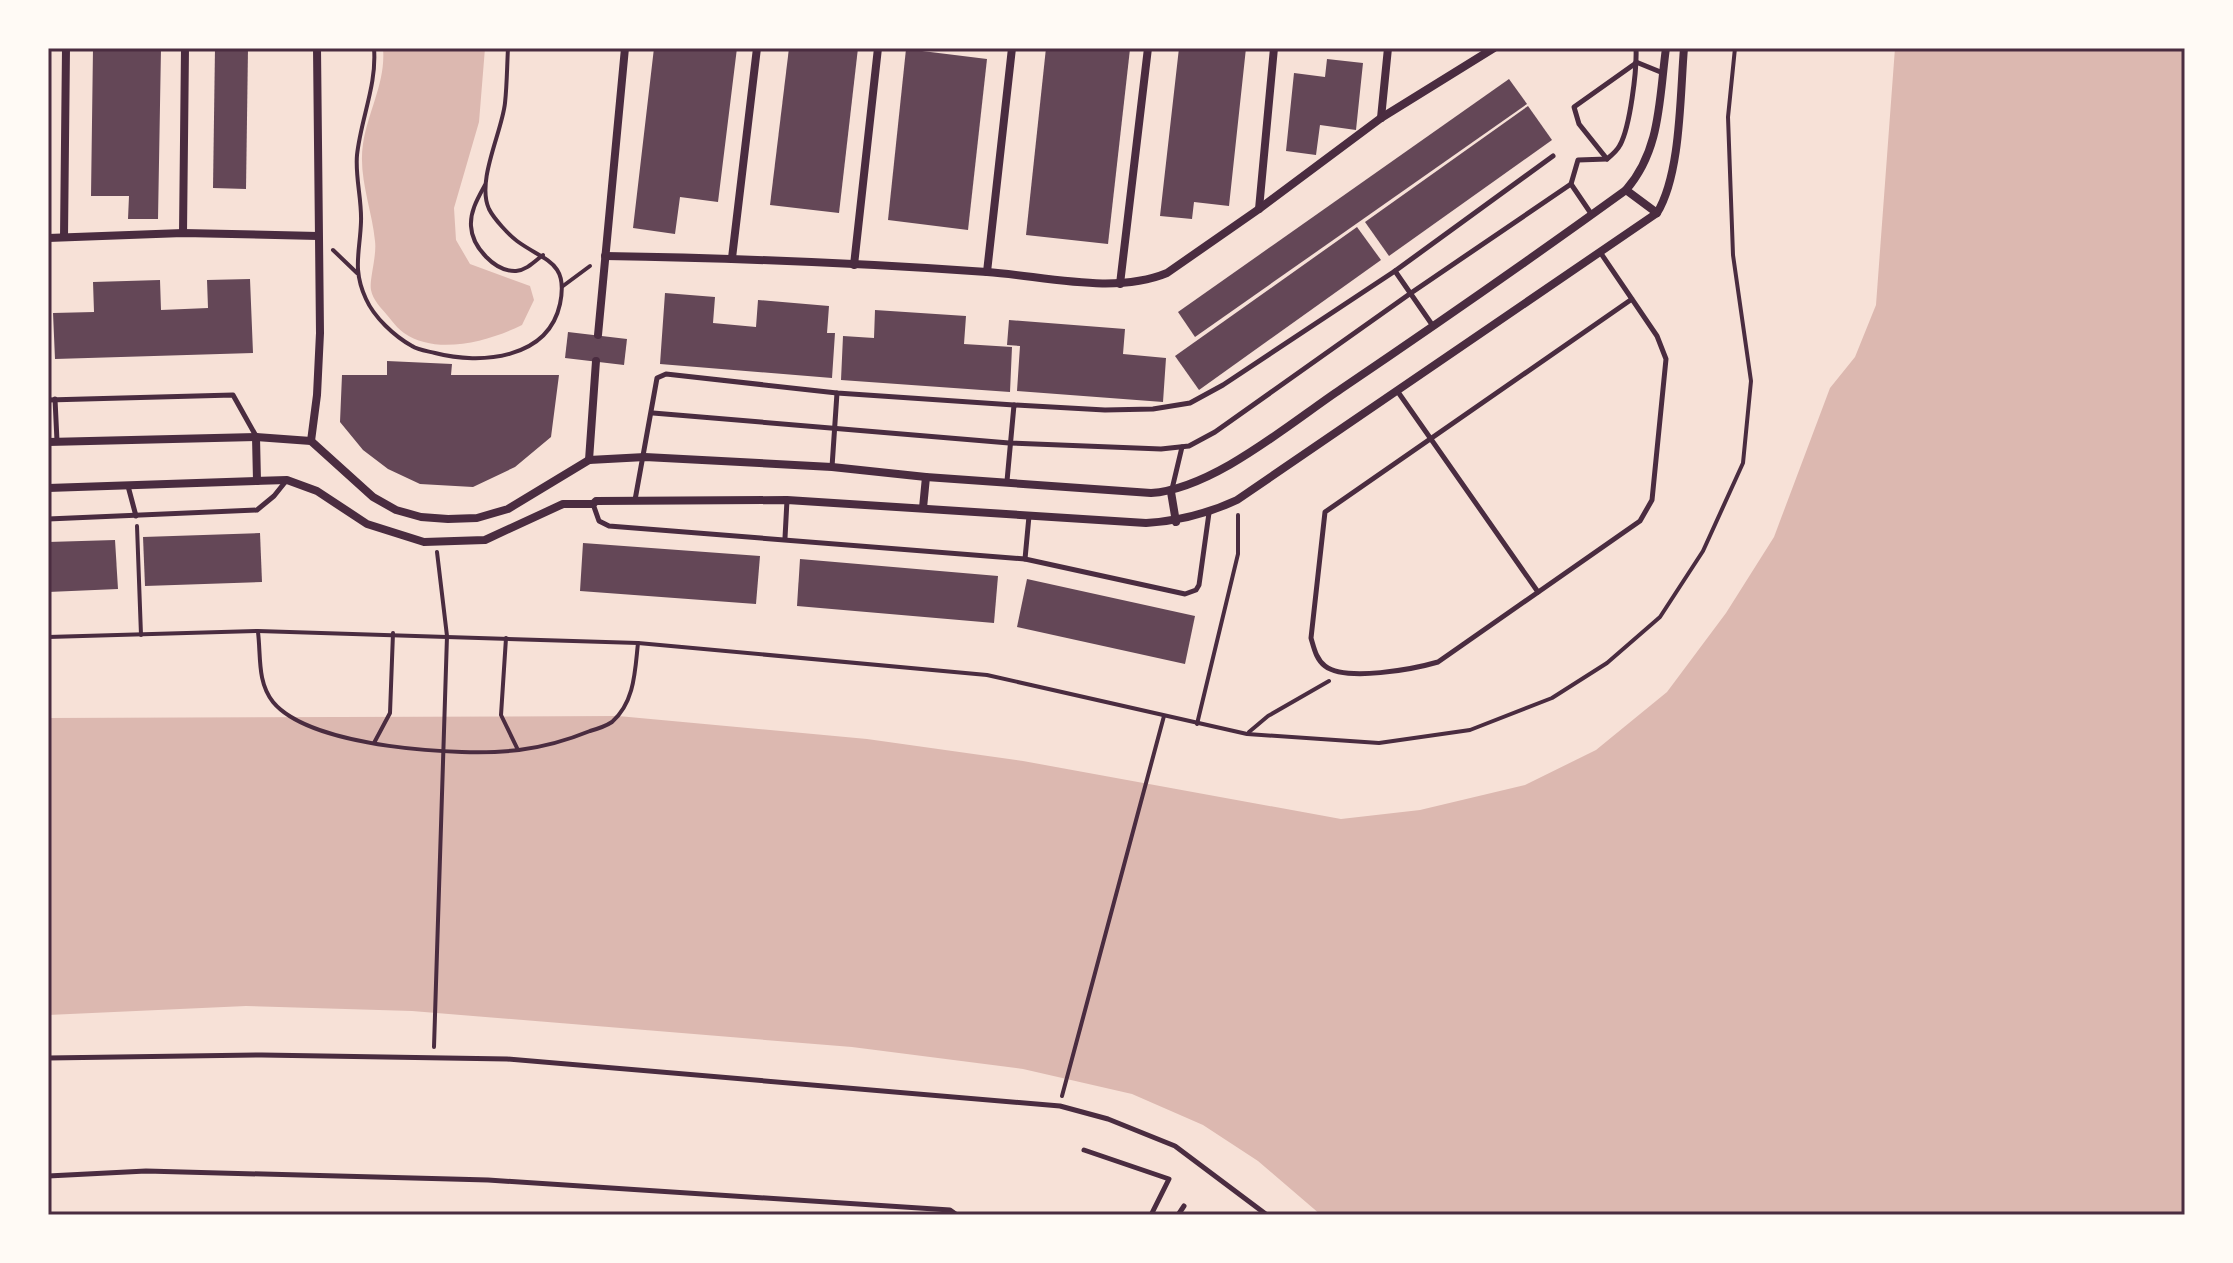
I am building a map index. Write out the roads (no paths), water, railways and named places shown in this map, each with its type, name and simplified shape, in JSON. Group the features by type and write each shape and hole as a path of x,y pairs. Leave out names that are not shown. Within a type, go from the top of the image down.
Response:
{"street":[{"path":"64,237 66,48"},
{"path":"183,233 185,48"},
{"path":"311,441 320,333 317,48"},
{"path":"598,335 625,48"},
{"path":"732,258 757,48"},
{"path":"854,265 878,48"},
{"path":"987,272 1012,48"},
{"path":"1120,284 1148,48"},
{"path":"1259,209 1274,48"},
{"path":"1381,118 1388,48"},
{"path":"605,256 732,258 987,272 1120,284 1153,279 1167,273 1259,209 1381,118 1494,48"},
{"path":"52,442 256,437 311,441 373,497 396,510 421,517 448,519 477,518 508,509 589,460 645,457 832,467 926,477 1171,492 1218,472 1434,326 1626,190 1640,175 1652,148 1666,48"},
{"path":"48,488 287,480 317,491 367,524 394,534 435,542 485,540 563,504 593,504 596,501 787,500 1146,523 1176,522 1209,513 1237,500 1657,213 1665,200 1670,178 1684,48"},
{"path":"1626,190 1657,213"},
{"path":"48,238 183,233 318,236"},
{"path":"589,460 596,361"},
{"path":"256,437 257,481"},
{"path":"923,508 926,477"},
{"path":"1171,492 1176,522"}],"lane":[{"path":"653,413 1009,443 1161,449 1189,446 1215,432 1571,184 1578,160 1607,159 1618,149 1624,136 1636,48"},
{"path":"1636,62 1663,73"},
{"path":"1607,159 1579,124 1574,107 1636,62"},
{"path":"635,500 657,378 666,374 837,393 1014,405 1105,410 1153,409 1190,403 1223,385 1395,271 1553,156"},
{"path":"1571,184 1592,215"},
{"path":"1600,252 1632,299 1657,336 1666,359 1652,500 1640,521 1438,662 1413,670 1343,673 1325,666 1315,653 1311,638 1325,512 1632,299"},
{"path":"1395,271 1434,326"},
{"path":"1398,392 1538,592"},
{"path":"832,467 837,393"},
{"path":"52,442 51,400 233,395 256,437"},
{"path":"1007,481 1014,405"},
{"path":"1171,492 1182,447"},
{"path":"48,519 257,510 287,480"},
{"path":"128,485 136,516"},
{"path":"785,538 787,500"},
{"path":"593,504 599,521 609,526 1025,559 1185,594 1192,593 1199,585 1209,513"},
{"path":"1025,559 1029,515"},
{"path":"48,1058 262,1055 507,1059 1060,1106 1108,1119 1175,1146 1267,1215"},
{"path":"1084,1150 1169,1179 1151,1215"},
{"path":"48,1176 146,1171 488,1180 950,1210 957,1215"},
{"path":"1178,1215 1184,1206"}]}
